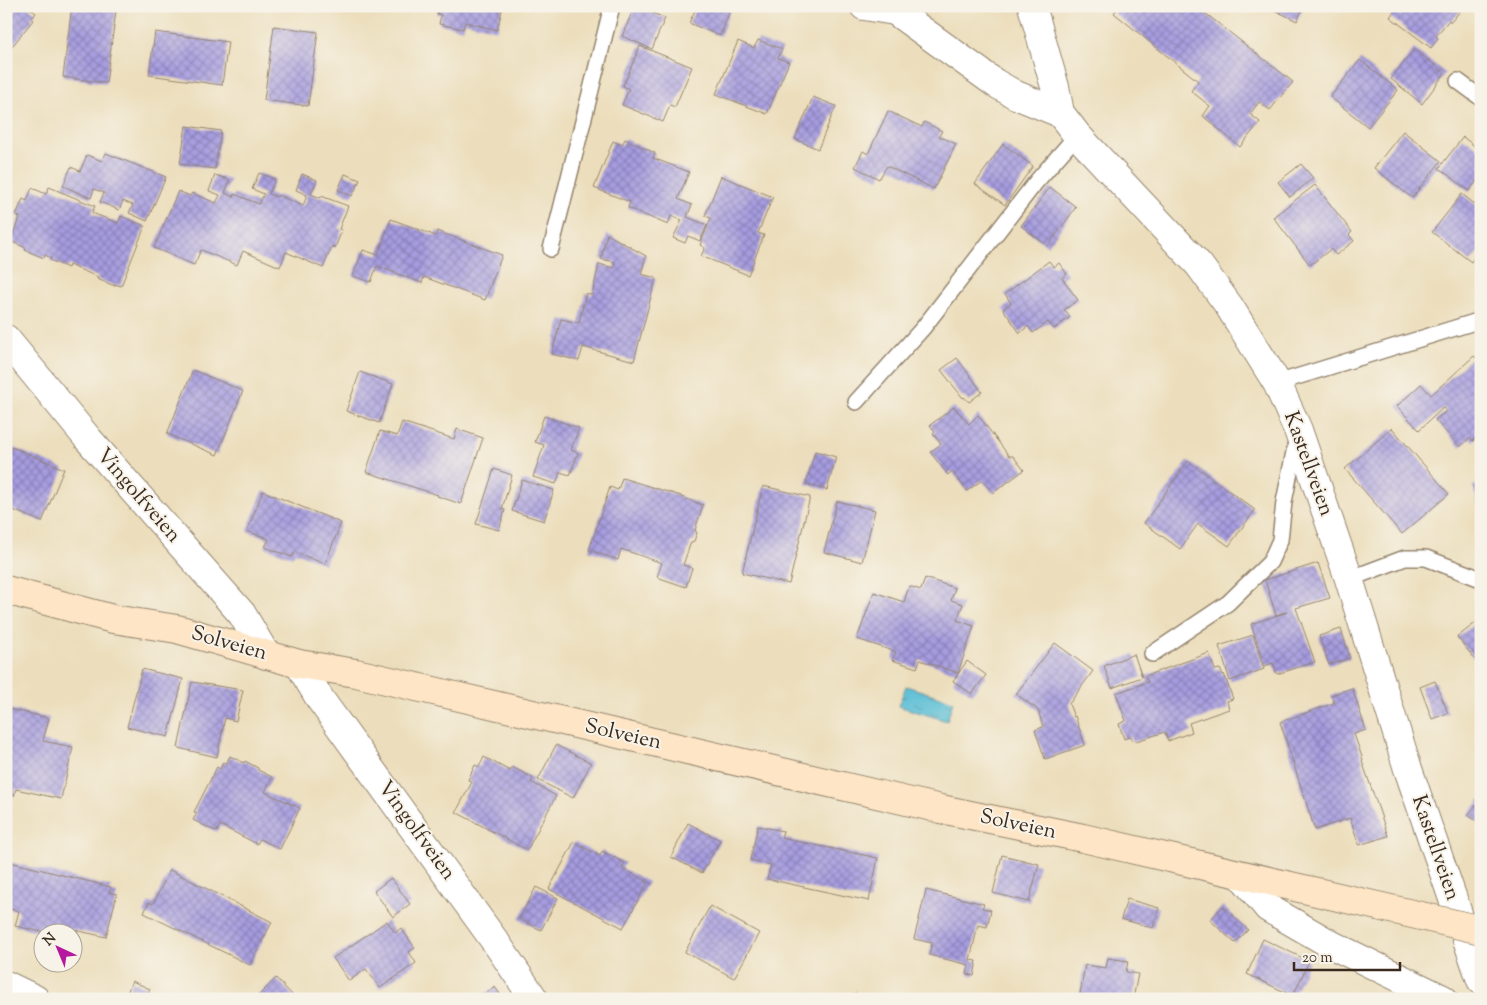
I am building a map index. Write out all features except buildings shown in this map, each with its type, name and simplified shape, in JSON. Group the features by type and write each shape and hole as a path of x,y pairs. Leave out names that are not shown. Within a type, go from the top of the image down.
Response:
{"street":[{"path":"864,6 901,8 995,83 1016,95 1060,113"},
{"name":"Kastellveien","path":"1032,6 1055,87 1060,113 1077,135 1199,265 1229,306 1277,383 1298,430 1349,579 1408,769 1481,980"},
{"name":"Vingolfveien","path":"6,339 89,440 242,614 266,655"},
{"name":"Solveien","path":"6,590 113,618 177,629 298,664 356,673 941,809 1083,838 1481,930"},
{"name":"Vingolfveien","path":"298,664 320,699 497,944 534,999"},
{"path":"1242,876 1268,908 1332,945 1443,999"},
{"path":"6,985 34,999"}],"lane":[{"path":"551,249 612,6"},
{"path":"1458,81 1481,98"},
{"path":"856,402 923,328 1036,182 1077,135"},
{"path":"1277,383 1481,320"},
{"path":"1152,654 1228,603 1270,562 1280,540 1284,502 1298,430"},
{"path":"1349,579 1405,558 1426,558 1481,579"}],"water":[{"path":"906,686 953,701 947,721 898,706"}]}
